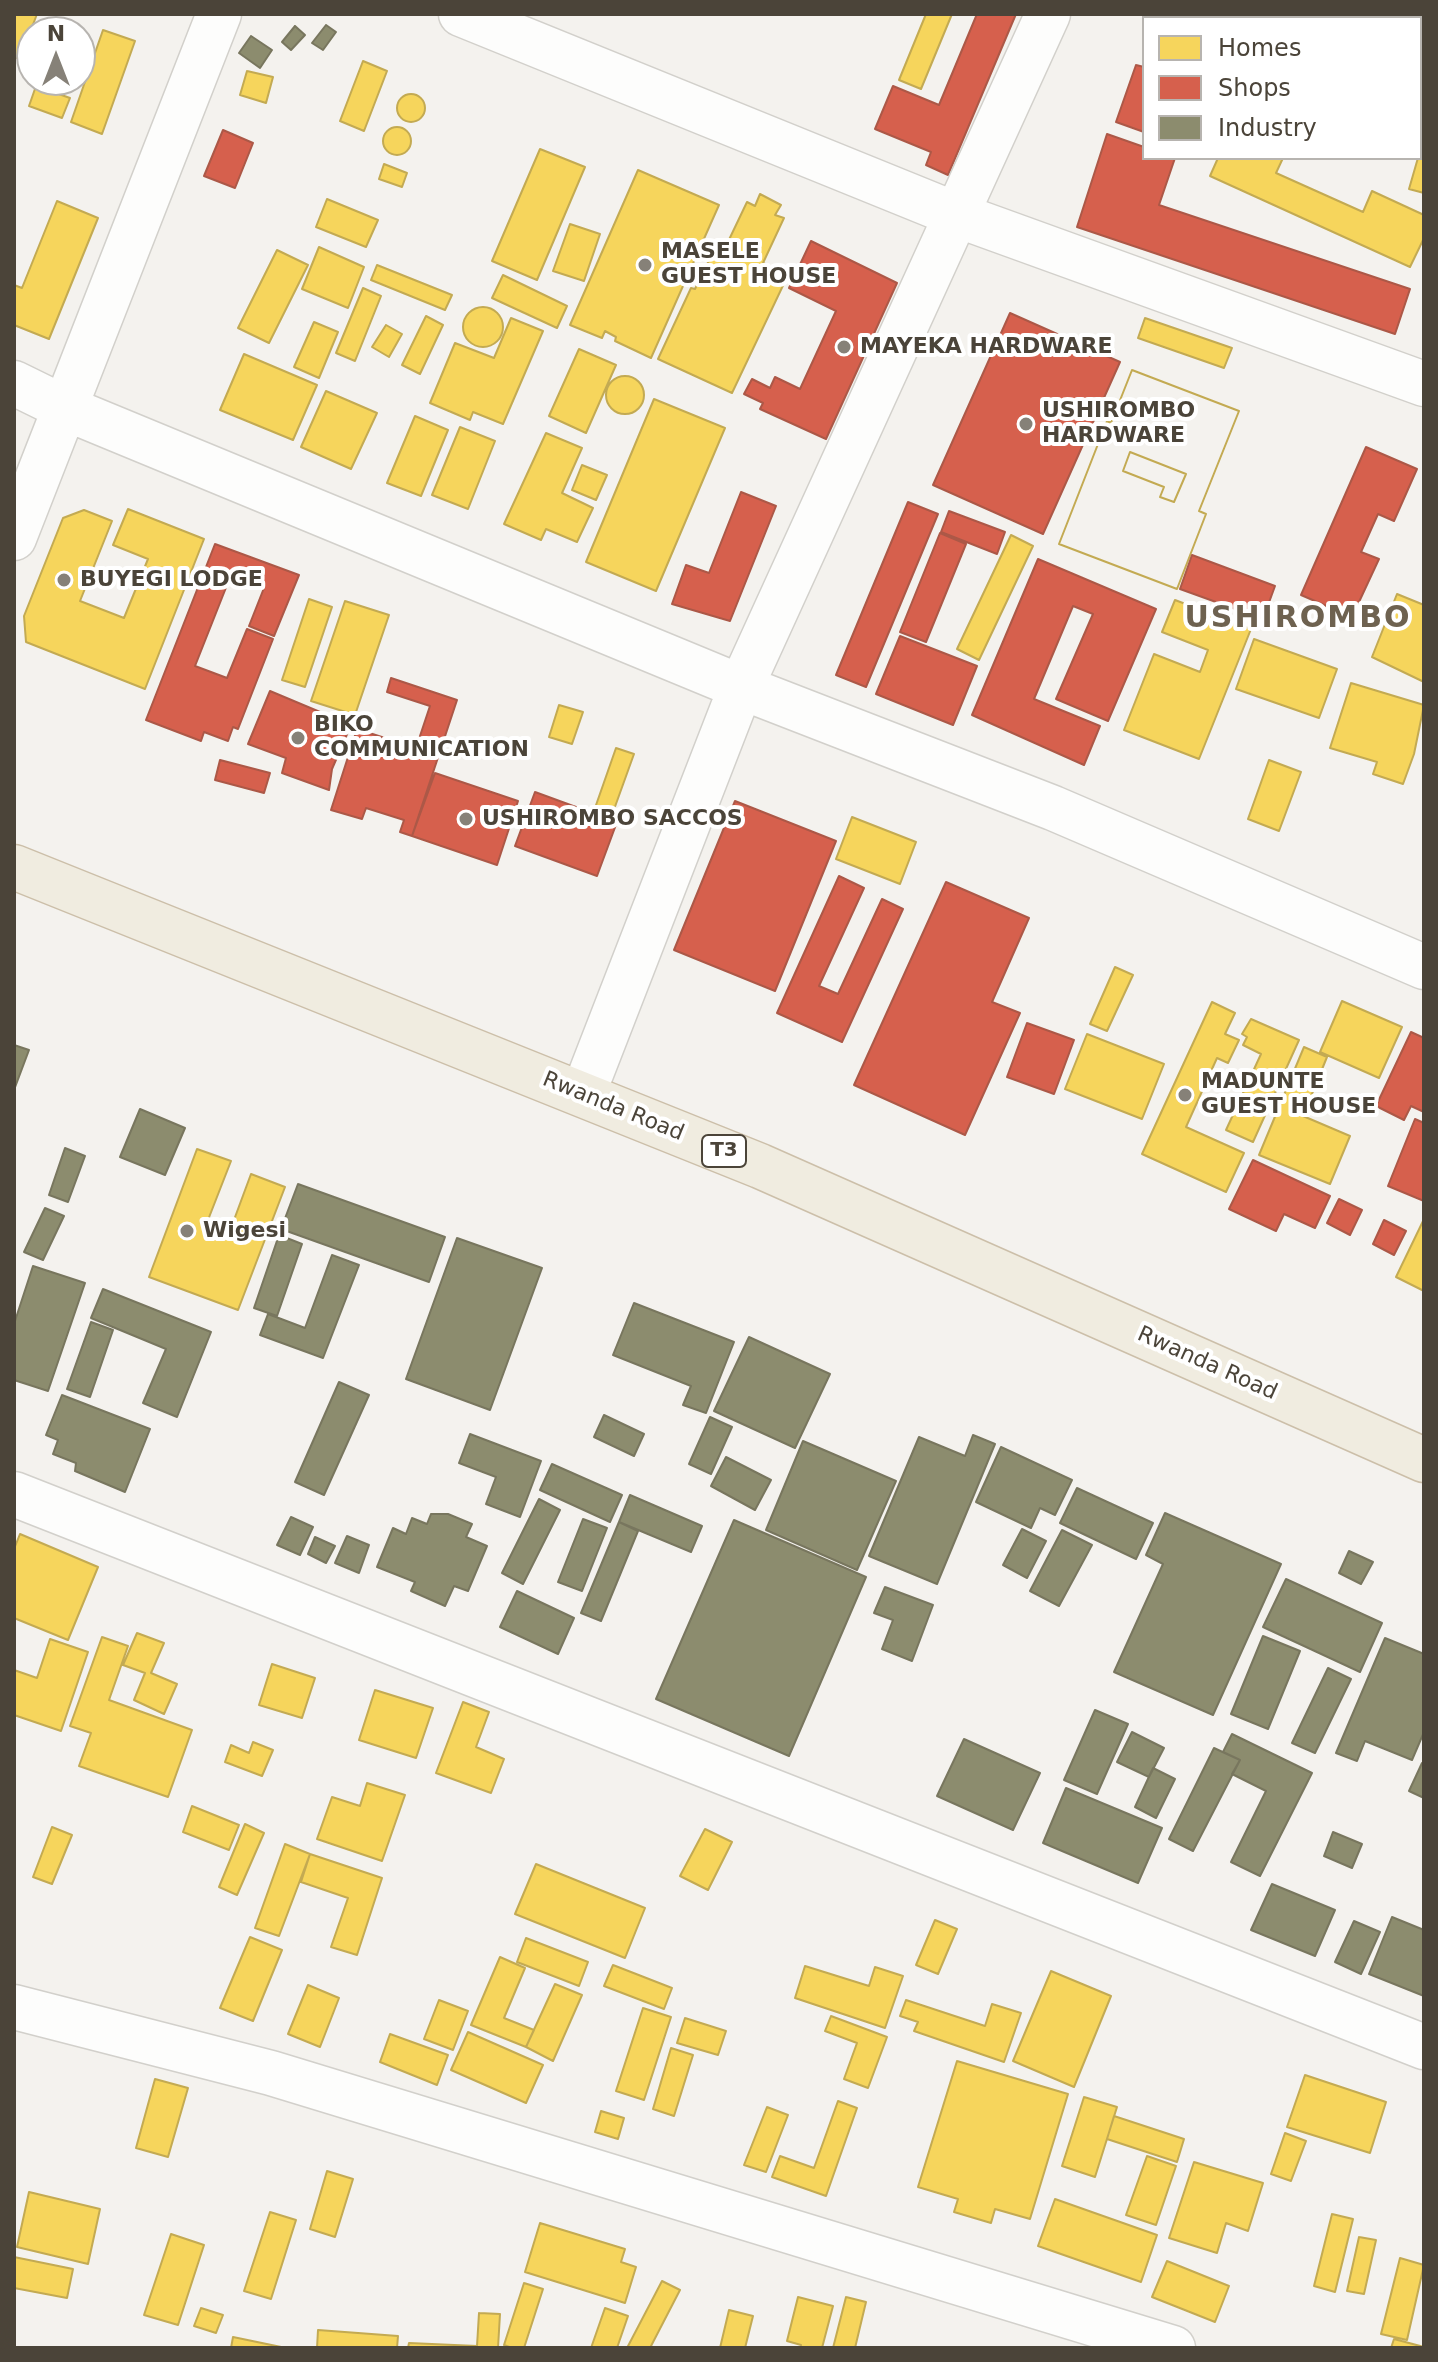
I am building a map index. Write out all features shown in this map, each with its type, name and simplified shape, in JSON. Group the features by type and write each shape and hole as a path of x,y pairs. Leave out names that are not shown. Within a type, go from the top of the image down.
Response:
{"highway":[{"name":"Rwanda Road","path":"14,867 760,1166 1424,1460"}],"street":[{"path":"14,538 219,14"},
{"path":"461,14 957,215 1424,384"},
{"path":"583,1094 741,687 1048,14"},
{"path":"14,383 65,408 741,687 1053,808 1424,967"},
{"path":"14,1494 1424,2047"},
{"path":"14,2007 271,2073 1173,2348"}],"building: Homes":[{"path":"14,14 37,14 16,16 14,57"},
{"path":"926,14 952,14 921,89 899,80"},
{"path":"103,30 135,41 102,134 71,122 80,96 96,96 96,50"},
{"path":"363,61 387,71 364,131 340,121"},
{"path":"247,71 273,77 266,103 240,95"},
{"path":"411,94 421,98 425,108 421,118 411,122 401,118 397,108 401,98"},
{"path":"32,96 70,98 62,118 29,106"},
{"path":"397,127 407,131 411,141 407,151 397,155 387,151 383,141 387,131"},
{"path":"1424,137 1424,193 1409,189 1417,160 1422,160"},
{"path":"540,149 585,167 537,280 492,261"},
{"path":"1217,160 1282,160 1276,173 1363,212 1372,191 1424,215 1424,238 1410,267 1210,176"},
{"path":"384,164 407,173 402,187 379,179"},
{"name":"MASELE GUEST HOUSE","path":"638,170 719,205 651,358 615,341 616,337 605,331 602,338 570,325"},
{"path":"760,194 781,205 775,215 784,218 763,263 788,275 732,393 658,359 691,288 695,289 718,242 726,246 747,202 755,206"},
{"path":"327,199 378,220 366,247 316,227"},
{"path":"57,201 98,218 49,339 14,325 14,285 22,288"},
{"path":"570,224 600,234 584,281 553,271"},
{"path":"319,247 364,267 348,308 302,289"},
{"path":"277,250 308,265 269,343 238,328"},
{"path":"377,265 452,295 445,310 371,280"},
{"path":"503,275 567,306 557,328 492,298"},
{"path":"363,288 381,296 355,361 336,353"},
{"path":"483,307 497,313 503,327 497,341 483,347 469,341 463,327 469,313"},
{"path":"426,316 443,325 420,374 402,365"},
{"path":"511,318 543,331 503,424 473,412 470,420 430,403 455,343 494,358"},
{"path":"1145,318 1232,348 1224,368 1138,338"},
{"path":"314,322 338,332 319,378 294,367"},
{"path":"386,325 402,334 389,357 372,347"},
{"path":"579,349 616,365 586,433 549,416"},
{"path":"244,354 317,385 293,440 220,410"},
{"path":"1132,370 1239,411 1199,511 1206,514 1177,589 1059,544 1107,421 1111,423","holes":["1130,452 1186,474 1174,502 1160,497 1164,487 1123,471"]},
{"path":"1132,370 1239,411 1199,511 1206,514 1177,589 1059,544 1107,421 1111,423","holes":["1130,452 1186,474 1174,502 1160,497 1164,487 1123,471"]},
{"path":"625,376 638,382 644,395 638,408 625,414 612,408 606,395 612,382"},
{"path":"326,391 377,413 351,469 301,447"},
{"path":"654,399 725,428 656,591 586,562"},
{"path":"415,416 448,430 421,496 387,483"},
{"path":"460,427 495,441 468,509 432,495"},
{"path":"546,433 582,448 562,493 593,508 577,542 546,529 541,540 504,524"},
{"path":"582,465 607,475 596,500 572,490"},
{"name":"BUYEGI LODGE","path":"128,509 204,539 145,689 26,642 24,616 63,518 84,510 112,521 80,601 124,618 148,559 113,545"},
{"path":"1011,535 1033,546 979,660 957,649"},
{"path":"1397,594 1424,605 1424,682 1372,657"},
{"path":"309,599 332,607 305,687 282,680"},
{"path":"1175,600 1251,629 1199,759 1124,730 1154,654 1200,672 1208,650 1162,632"},
{"path":"345,601 389,615 355,715 311,701"},
{"path":"1254,639 1337,669 1319,718 1236,689"},
{"path":"1351,683 1424,705 1414,754 1403,784 1373,774 1377,762 1330,748"},
{"path":"559,705 583,712 572,744 549,737"},
{"path":"616,748 634,754 612,815 595,808"},
{"path":"1269,760 1301,772 1279,831 1248,819"},
{"path":"852,817 916,842 900,884 836,859"},
{"path":"1115,967 1133,975 1107,1031 1090,1024"},
{"path":"1342,1001 1402,1027 1379,1078 1320,1052"},
{"name":"MADUNTE GUEST HOUSE","path":"1212,1002 1235,1013 1225,1034 1239,1040 1228,1063 1217,1058 1186,1127 1244,1153 1226,1192 1142,1154"},
{"name":"MADUNTE GUEST HOUSE","path":"1251,1019 1299,1040 1253,1142 1226,1130 1261,1054 1243,1045 1247,1037 1242,1034"},
{"path":"1087,1034 1164,1064 1142,1119 1065,1089"},
{"path":"1304,1047 1327,1057 1303,1116 1350,1136 1330,1184 1259,1155"},
{"path":"197,1149 231,1161 208,1220 231,1228 251,1174 285,1187 238,1310 149,1277"},
{"path":"1424,1219 1424,1291 1396,1277"},
{"path":"20,1534 98,1567 68,1640 14,1618 14,1549"},
{"path":"137,1633 164,1643 151,1673 177,1684 164,1714 134,1700 145,1673 123,1665"},
{"path":"102,1637 128,1646 109,1700 192,1730 168,1797 79,1766 91,1733 70,1726"},
{"path":"50,1639 88,1652 61,1731 14,1715 14,1670 37,1678"},
{"path":"272,1664 315,1678 302,1718 259,1705"},
{"path":"375,1690 433,1708 416,1758 359,1740"},
{"path":"463,1702 489,1712 476,1747 504,1759 491,1793 436,1773"},
{"path":"253,1742 273,1750 262,1776 225,1762 231,1745 249,1753"},
{"path":"367,1783 405,1795 382,1861 317,1839 332,1797 360,1806"},
{"path":"192,1806 239,1825 229,1850 183,1832"},
{"path":"245,1824 264,1833 237,1895 219,1887"},
{"path":"52,1827 72,1835 52,1884 33,1877"},
{"path":"705,1829 732,1842 708,1890 680,1876"},
{"path":"285,1844 310,1854 279,1936 255,1928"},
{"path":"310,1854 382,1878 357,1955 331,1947 348,1898 301,1882"},
{"path":"536,1864 645,1908 625,1958 515,1914"},
{"path":"935,1920 957,1929 938,1974 916,1965"},
{"path":"250,1937 282,1950 253,2021 220,2008"},
{"path":"526,1938 588,1962 579,1986 517,1962"},
{"path":"500,1957 525,1968 504,2018 534,2030 526,2047 471,2025"},
{"path":"613,1965 672,1988 664,2009 604,1986"},
{"path":"805,1966 869,1986 875,1967 903,1976 885,2028 795,1998"},
{"path":"1051,1971 1111,1996 1074,2087 1013,2061"},
{"path":"555,1984 582,1995 553,2061 526,2047"},
{"path":"308,1985 339,1998 320,2047 288,2034"},
{"path":"439,2000 468,2011 453,2050 424,2039"},
{"path":"906,2000 985,2026 992,2004 1021,2013 1004,2062 914,2031 918,2022 900,2016"},
{"path":"643,2008 671,2017 644,2100 616,2091"},
{"path":"831,2016 887,2037 868,2088 844,2079 857,2043 825,2031"},
{"path":"685,2018 726,2031 718,2055 677,2043"},
{"path":"468,2032 543,2065 526,2103 451,2070"},
{"path":"390,2034 448,2055 437,2085 380,2062"},
{"path":"671,2048 693,2055 674,2116 653,2109"},
{"path":"957,2061 1068,2094 1030,2219 995,2209 991,2223 954,2212 958,2199 918,2187"},
{"path":"1305,2075 1386,2102 1370,2153 1287,2127"},
{"path":"155,2079 188,2088 168,2157 136,2148"},
{"path":"1084,2097 1117,2107 1095,2177 1062,2166"},
{"path":"838,2101 857,2108 826,2196 772,2177 780,2156 814,2168"},
{"path":"767,2107 788,2115 766,2172 744,2165"},
{"path":"601,2111 624,2118 618,2139 595,2132"},
{"path":"1114,2116 1184,2139 1177,2162 1107,2139"},
{"path":"1285,2133 1306,2141 1291,2181 1271,2174"},
{"path":"1147,2156 1176,2166 1156,2225 1126,2215"},
{"path":"1194,2162 1263,2183 1248,2231 1226,2223 1217,2253 1169,2238"},
{"path":"327,2171 353,2179 335,2237 310,2229"},
{"path":"29,2192 100,2209 88,2264 17,2247"},
{"path":"1055,2199 1157,2235 1141,2282 1038,2246"},
{"path":"270,2212 296,2220 271,2299 244,2291"},
{"path":"1332,2214 1353,2219 1335,2292 1314,2286"},
{"path":"540,2223 625,2249 621,2262 636,2267 625,2303 525,2272"},
{"path":"171,2234 204,2245 178,2325 144,2315"},
{"path":"1359,2237 1376,2240 1364,2294 1347,2291"},
{"path":"14,2257 73,2269 67,2298 14,2288"},
{"path":"1400,2258 1424,2265 1407,2340 1381,2334"},
{"path":"1167,2261 1229,2286 1215,2322 1152,2297"},
{"path":"662,2281 680,2290 650,2348 627,2348"},
{"path":"524,2283 543,2289 524,2348 512,2348 504,2345"},
{"path":"798,2297 833,2306 822,2348 800,2348 801,2345 787,2341"},
{"path":"846,2297 866,2302 855,2348 833,2348"},
{"path":"201,2308 223,2315 216,2333 194,2326"},
{"path":"605,2308 628,2316 617,2348 591,2348"},
{"path":"729,2310 753,2316 745,2348 720,2348"},
{"path":"479,2313 500,2314 498,2348 408,2348 409,2343 477,2346"},
{"path":"318,2330 398,2336 397,2348 317,2348"},
{"path":"233,2337 286,2348 231,2348"},
{"path":"1394,2339 1424,2347 1424,2348 1391,2348"}],"building: Shops":[{"path":"977,14 1016,14 948,175 926,165 931,152 875,129 893,86 939,105"},
{"path":"1136,65 1142,66 1142,131 1116,122"},
{"path":"223,130 253,143 235,188 204,176"},
{"path":"1107,134 1142,146 1142,160 1174,160 1159,205 1410,289 1395,334 1077,227"},
{"name":"MAYEKA HARDWARE","path":"811,241 897,283 826,439 760,409 763,403 744,394 752,379 770,388 775,377 800,389 836,311 789,288"},
{"name":"USHIROMBO HARDWARE","path":"1010,313 1120,362 1043,534 933,485"},
{"path":"1366,447 1417,469 1394,521 1378,514 1361,552 1379,559 1352,617 1301,595"},
{"path":"741,492 776,506 730,621 672,604 686,565 709,573"},
{"path":"908,502 938,514 866,687 836,675"},
{"path":"949,511 1005,532 997,554 941,532"},
{"path":"940,533 966,544 926,642 900,632"},
{"path":"215,544 299,575 274,636 249,626 264,588 231,575 195,666 227,678 247,629 273,639 238,729 233,727 228,741 204,732 201,741 146,720"},
{"path":"1192,555 1275,586 1263,619 1180,589"},
{"path":"1038,559 1156,609 1108,721 1056,699 1093,614 1073,606 1034,699 1100,726 1084,765 972,715"},
{"path":"900,636 977,666 953,725 876,694"},
{"path":"391,678 457,700 412,836 400,832 404,820 366,808 362,819 331,810 357,729 416,748 430,706 387,692"},
{"name":"BIKO COMMUNICATION","path":"270,691 351,725 332,769 329,790 282,773 286,758 248,744"},
{"path":"220,760 270,773 264,793 215,780"},
{"name":"USHIROMBO SACCOS","path":"435,773 518,801 497,865 412,836"},
{"path":"535,792 617,822 597,876 515,846"},
{"path":"735,801 836,841 775,991 674,950"},
{"path":"839,876 864,888 819,986 838,994 882,899 903,909 842,1042 777,1013"},
{"path":"946,882 1029,918 992,1002 1020,1013 965,1135 854,1085"},
{"path":"1027,1023 1074,1040 1054,1094 1007,1077"},
{"path":"1411,1032 1424,1038 1424,1112 1411,1106 1404,1120 1376,1106"},
{"path":"1415,1119 1424,1123 1424,1201 1388,1186"},
{"path":"1253,1160 1330,1196 1315,1228 1284,1214 1276,1231 1229,1209"},
{"path":"1339,1199 1362,1210 1350,1235 1327,1223"},
{"path":"1384,1220 1406,1231 1394,1255 1373,1244"}],"building: Industry":[{"path":"326,25 336,32 323,50 312,43"},
{"path":"295,26 305,35 291,50 282,42"},
{"path":"251,36 272,50 260,68 239,53"},
{"path":"14,1045 29,1050 14,1090"},
{"path":"140,1109 185,1128 165,1175 120,1157"},
{"path":"65,1148 85,1156 68,1202 49,1195"},
{"path":"298,1184 445,1237 429,1282 281,1229"},
{"path":"45,1208 64,1216 43,1260 24,1252"},
{"path":"279,1235 302,1244 277,1316 254,1308"},
{"path":"457,1238 542,1268 490,1410 406,1379"},
{"path":"332,1255 359,1265 323,1358 260,1335 268,1314 305,1328"},
{"path":"33,1266 85,1283 48,1391 14,1380 14,1324"},
{"path":"103,1289 211,1332 177,1417 143,1403 166,1349 91,1318"},
{"path":"634,1303 734,1342 706,1413 683,1405 691,1386 613,1355"},
{"path":"91,1322 113,1330 90,1397 67,1389"},
{"path":"749,1337 830,1374 795,1448 714,1411"},
{"path":"339,1382 369,1395 324,1495 295,1482"},
{"path":"62,1395 150,1429 125,1492 75,1471 76,1463 53,1454 58,1440 46,1435"},
{"path":"604,1415 644,1434 634,1456 594,1437"},
{"path":"710,1417 732,1427 711,1474 689,1464"},
{"path":"470,1434 541,1461 520,1517 486,1504 496,1477 459,1463"},
{"path":"973,1435 995,1444 937,1584 869,1556 919,1437 965,1456"},
{"path":"803,1441 896,1481 857,1570 766,1530"},
{"path":"1001,1447 1072,1480 1055,1515 1040,1508 1031,1528 976,1502"},
{"path":"726,1457 771,1480 755,1510 711,1486"},
{"path":"552,1464 622,1495 610,1522 540,1490"},
{"path":"1077,1488 1153,1523 1136,1559 1060,1523"},
{"path":"630,1495 702,1526 691,1552 619,1522"},
{"path":"539,1499 560,1510 523,1584 502,1573"},
{"path":"1165,1513 1281,1564 1213,1715 1114,1672 1163,1564 1146,1555"},
{"path":"431,1514 448,1514 472,1524 466,1537 487,1546 468,1591 454,1586 445,1606 411,1591 415,1582 377,1567 393,1528 406,1534 412,1518 427,1524"},
{"path":"291,1517 313,1527 300,1555 277,1545"},
{"path":"583,1519 607,1528 582,1591 558,1582"},
{"path":"734,1520 866,1577 789,1756 656,1699"},
{"path":"619,1522 638,1531 601,1621 581,1613"},
{"path":"1022,1529 1046,1541 1027,1578 1003,1565"},
{"path":"1062,1530 1092,1545 1059,1606 1030,1591"},
{"path":"347,1536 369,1545 359,1573 335,1563"},
{"path":"315,1537 335,1546 326,1563 308,1554"},
{"path":"1349,1551 1373,1562 1361,1584 1339,1573"},
{"path":"1286,1579 1382,1623 1360,1672 1263,1627"},
{"path":"885,1587 933,1605 912,1661 882,1649 893,1620 874,1613"},
{"path":"517,1591 574,1618 558,1654 500,1627"},
{"path":"1263,1636 1300,1651 1268,1729 1231,1714"},
{"path":"1385,1638 1424,1654 1424,1732 1412,1760 1365,1741 1357,1761 1336,1753"},
{"path":"1328,1668 1351,1679 1315,1753 1292,1743"},
{"path":"1095,1710 1128,1724 1097,1794 1064,1780"},
{"path":"1132,1732 1164,1748 1149,1777 1117,1762"},
{"path":"1232,1734 1312,1773 1260,1876 1231,1862 1266,1791 1232,1774 1240,1760 1223,1752"},
{"path":"964,1739 1040,1773 1013,1830 937,1796"},
{"path":"1214,1748 1240,1760 1193,1851 1169,1839"},
{"path":"1424,1764 1424,1798 1409,1791"},
{"path":"1153,1768 1175,1779 1156,1818 1135,1807"},
{"path":"1066,1788 1162,1828 1138,1883 1043,1843"},
{"path":"1333,1832 1362,1844 1352,1868 1324,1856"},
{"path":"1272,1884 1335,1910 1315,1956 1251,1930"},
{"path":"1392,1917 1424,1930 1424,1996 1369,1974"},
{"path":"1354,1921 1380,1932 1361,1974 1335,1962"}],"place":[{"name":"MASELE GUEST HOUSE","path":"645,265"},
{"name":"MAYEKA HARDWARE","path":"844,347"},
{"name":"USHIROMBO HARDWARE","path":"1026,424"},
{"name":"BUYEGI LODGE","path":"64,580"},
{"name":"BIKO COMMUNICATION","path":"298,738"},
{"name":"USHIROMBO SACCOS","path":"466,819"},
{"name":"MADUNTE GUEST HOUSE","path":"1185,1095"},
{"name":"Wigesi","path":"187,1231"}],"district":[{"name":"USHIROMBO","path":"1298,619"}]}
